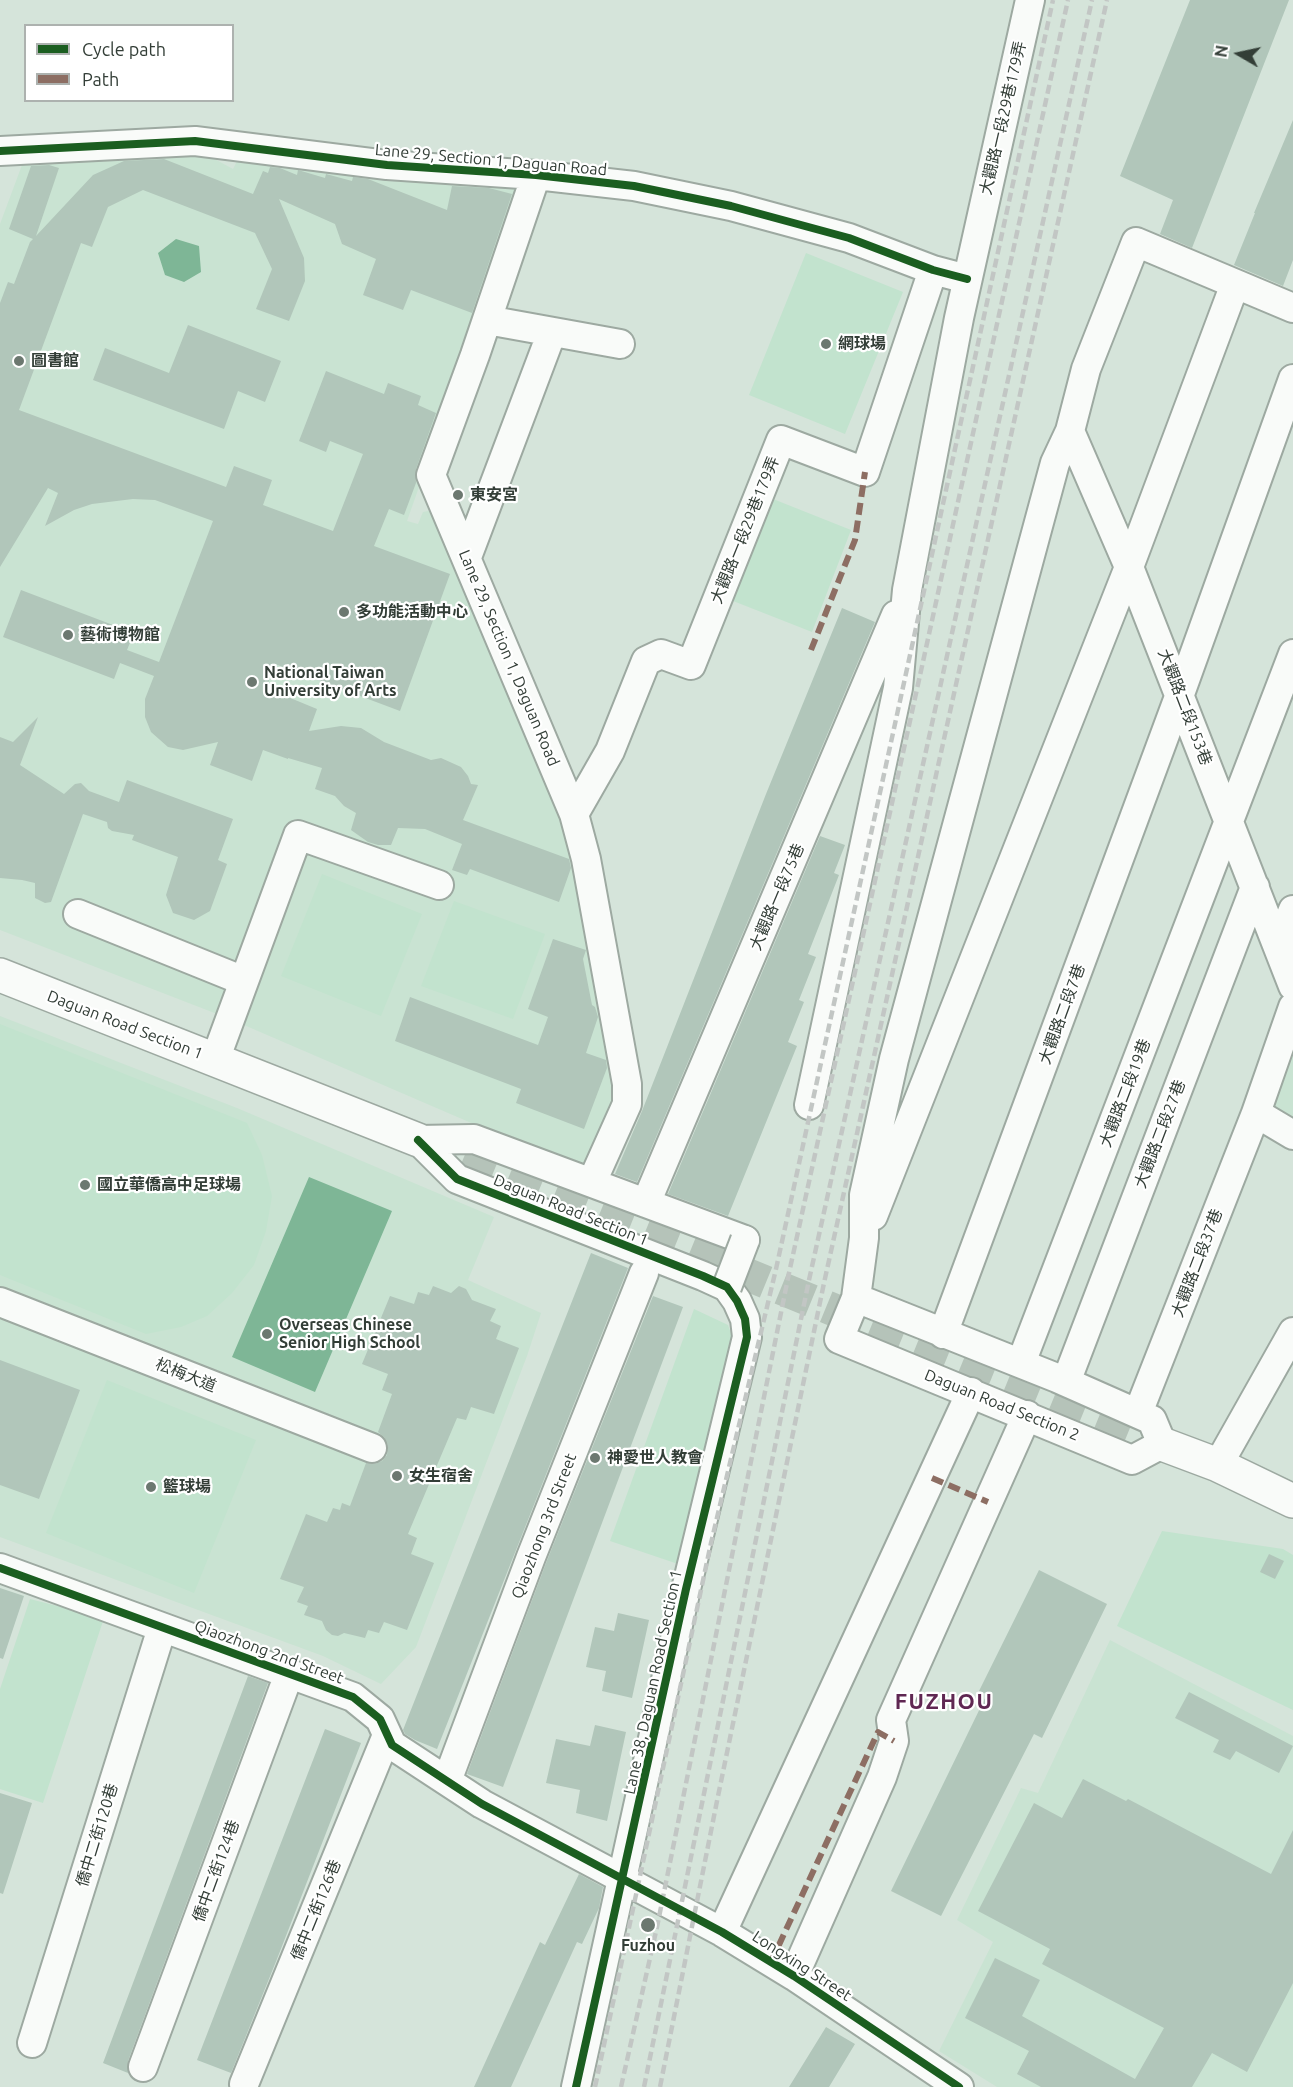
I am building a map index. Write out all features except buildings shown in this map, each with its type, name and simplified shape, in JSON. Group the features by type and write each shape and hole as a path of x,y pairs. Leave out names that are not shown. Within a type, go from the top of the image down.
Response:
{"main road":[{"name":"Daguan Road Section 1","path":"0,975 418,1140"},
{"path":"1162,1444 1218,1465 1293,1501"}],"street":[{"name":"大觀路一段29巷179弄","path":"907,590 967,279 1030,0"},
{"name":"Lane 29, Section 1, Daguan Road","path":"0,151 195,141 387,165 536,175 634,186 731,206 849,238 933,270 967,279"},
{"name":"Lane 29, Section 1, Daguan Road","path":"536,175 431,475 574,814 586,859 627,1084 627,1104 592,1182"},
{"path":"1162,1444 1152,1420 1138,1413 1021,1363 856,1299 864,1238 864,1195 894,1059 1055,463 1070,431 1086,369 1136,242 1293,308"},
{"name":"大觀路一段29巷179弄","path":"574,814 610,752 646,661 661,654 691,665 781,440 865,472 933,270"},
{"path":"864,1238 1129,567 1235,284"},
{"path":"487,320 620,344"},
{"path":"467,557 552,332"},
{"name":"大觀路二段7巷","path":"943,1334 1180,694 1293,379"},
{"name":"大觀路二段153巷","path":"1070,431 1129,567 1293,986"},
{"path":"809,1105 898,688 907,590"},
{"name":"大觀路一段75巷","path":"646,1203 907,590"},
{"name":"大觀路二段19巷","path":"1021,1363 1293,654"},
{"path":"215,1060 298,835 439,885"},
{"name":"大觀路二段27巷","path":"1066,1382 1255,887"},
{"path":"1278,948 1293,910"},
{"path":"78,914 244,981"},
{"path":"1293,1007 1256,1113 1293,1135"},
{"name":"大觀路二段37巷","path":"1138,1413 1256,1113"},
{"name":"Daguan Road Section 1","path":"474,1139 745,1240 727,1287 457,1179 418,1140 474,1139"},
{"path":"596,1235 605,1249 644,1273 693,1290 727,1287"},
{"name":"Qiaozhong 3rd Street","path":"447,1781 531,1557 644,1273"},
{"name":"Lane 38, Daguan Road Section 1","path":"576,2087 624,1879 686,1589 747,1337 745,1319 737,1301 727,1287"},
{"name":"Daguan Road Section 2","path":"856,1299 839,1340 971,1392 1132,1460 1162,1444"},
{"name":"松梅大道","path":"0,1302 372,1448"},
{"path":"1218,1465 1293,1332"},
{"path":"722,1932 971,1392"},
{"path":"794,1976 882,1777 894,1741 891,1720 1027,1415"},
{"name":"Qiaozhong 2nd Street","path":"0,1568 352,1697 380,1719 392,1745 482,1804 624,1879"},
{"name":"僑中二街120巷","path":"32,2043 162,1628"},
{"name":"僑中二街124巷","path":"143,2067 289,1674"},
{"name":"僑中二街126巷","path":"244,2084 387,1735"},
{"name":"Longxing Street","path":"624,1879 722,1932 794,1976 951,2085"}],"shaded area":[{"name":"National Taiwan University of Arts","path":"198,150 233,169 240,155 520,180 524,189 407,521 418,524 423,512 439,509 533,758 570,836 614,1082 612,1110 585,1172 230,1019 0,930 0,224 25,157"},
{"path":"176,239 199,246 201,272 184,282 165,275 158,253"},
{"name":"網球場","path":"806,253 903,292 845,434 749,395"},
{"path":"763,495 851,530 812,632 723,597"},
{"path":"322,874 422,914 381,1016 281,976"},
{"path":"454,901 545,934 513,1019 421,986"},
{"name":"Overseas Chinese Senior High School","path":"0,1016 237,1108 494,1217 468,1280 541,1313 527,1356 416,1647 381,1684 323,1656 0,1537"},
{"path":"0,1024 247,1123 262,1155 272,1196 266,1231 254,1265 232,1293 207,1316 181,1327 146,1334 0,1275"},
{"path":"1293,1030 1293,1126 1261,1108"},
{"path":"309,1177 392,1211 315,1392 232,1357"},
{"path":"694,1309 728,1325 732,1336 678,1564 610,1541"},
{"name":"籃球場","path":"107,1380 256,1440 194,1593 46,1533"},
{"path":"1162,1531 1283,1549 1293,1555 1293,1710 1117,1626"},
{"path":"30,1599 104,1618 43,1803 0,1789 0,1689"},
{"path":"1110,1640 1293,1736 1293,2087 997,2087 939,2051 993,1942 957,1920 1021,1788 1038,1793"}],"tunnel":[{"path":"418,1140 1162,1444"}],"railway":[{"path":"595,2087 711,1543 776,1269 1053,0"},
{"path":"621,2087 657,1927 789,1273 1068,0"},
{"path":"644,2087 809,1280 1092,0"},
{"path":"660,2087 824,1283 1107,0"}],"marked path":[{"path":"811,650 855,540 865,472"},
{"path":"932,1478 988,1502"},
{"path":"771,1962 878,1732 894,1741"}],"cycle path":[{"path":"0,151 195,141 387,165 536,175 634,186 731,206 849,238 933,270 967,279"},
{"path":"418,1140 457,1179 727,1287 737,1301 745,1319 747,1337 686,1589 576,2087"},
{"path":"0,1568 353,1697 380,1719 392,1745 482,1804 722,1932 794,1976 959,2087"}],"place":[{"name":"網球場","path":"826,344"},
{"name":"圖書館","path":"19,361"},
{"name":"東安宮","path":"458,495"},
{"name":"多功能活動中心","path":"344,612"},
{"name":"藝術博物館","path":"68,635"},
{"name":"National Taiwan University of Arts","path":"252,682"},
{"name":"國立華僑高中足球場","path":"85,1185"},
{"name":"Overseas Chinese Senior High School","path":"267,1334"},
{"name":"神愛世人教會","path":"595,1458"},
{"name":"女生宿舍","path":"397,1476"},
{"name":"籃球場","path":"151,1487"},
{"name":"Fuzhou","path":"648,1925"}],"district":[{"name":"FUZHOU","path":"944,1702"}]}
